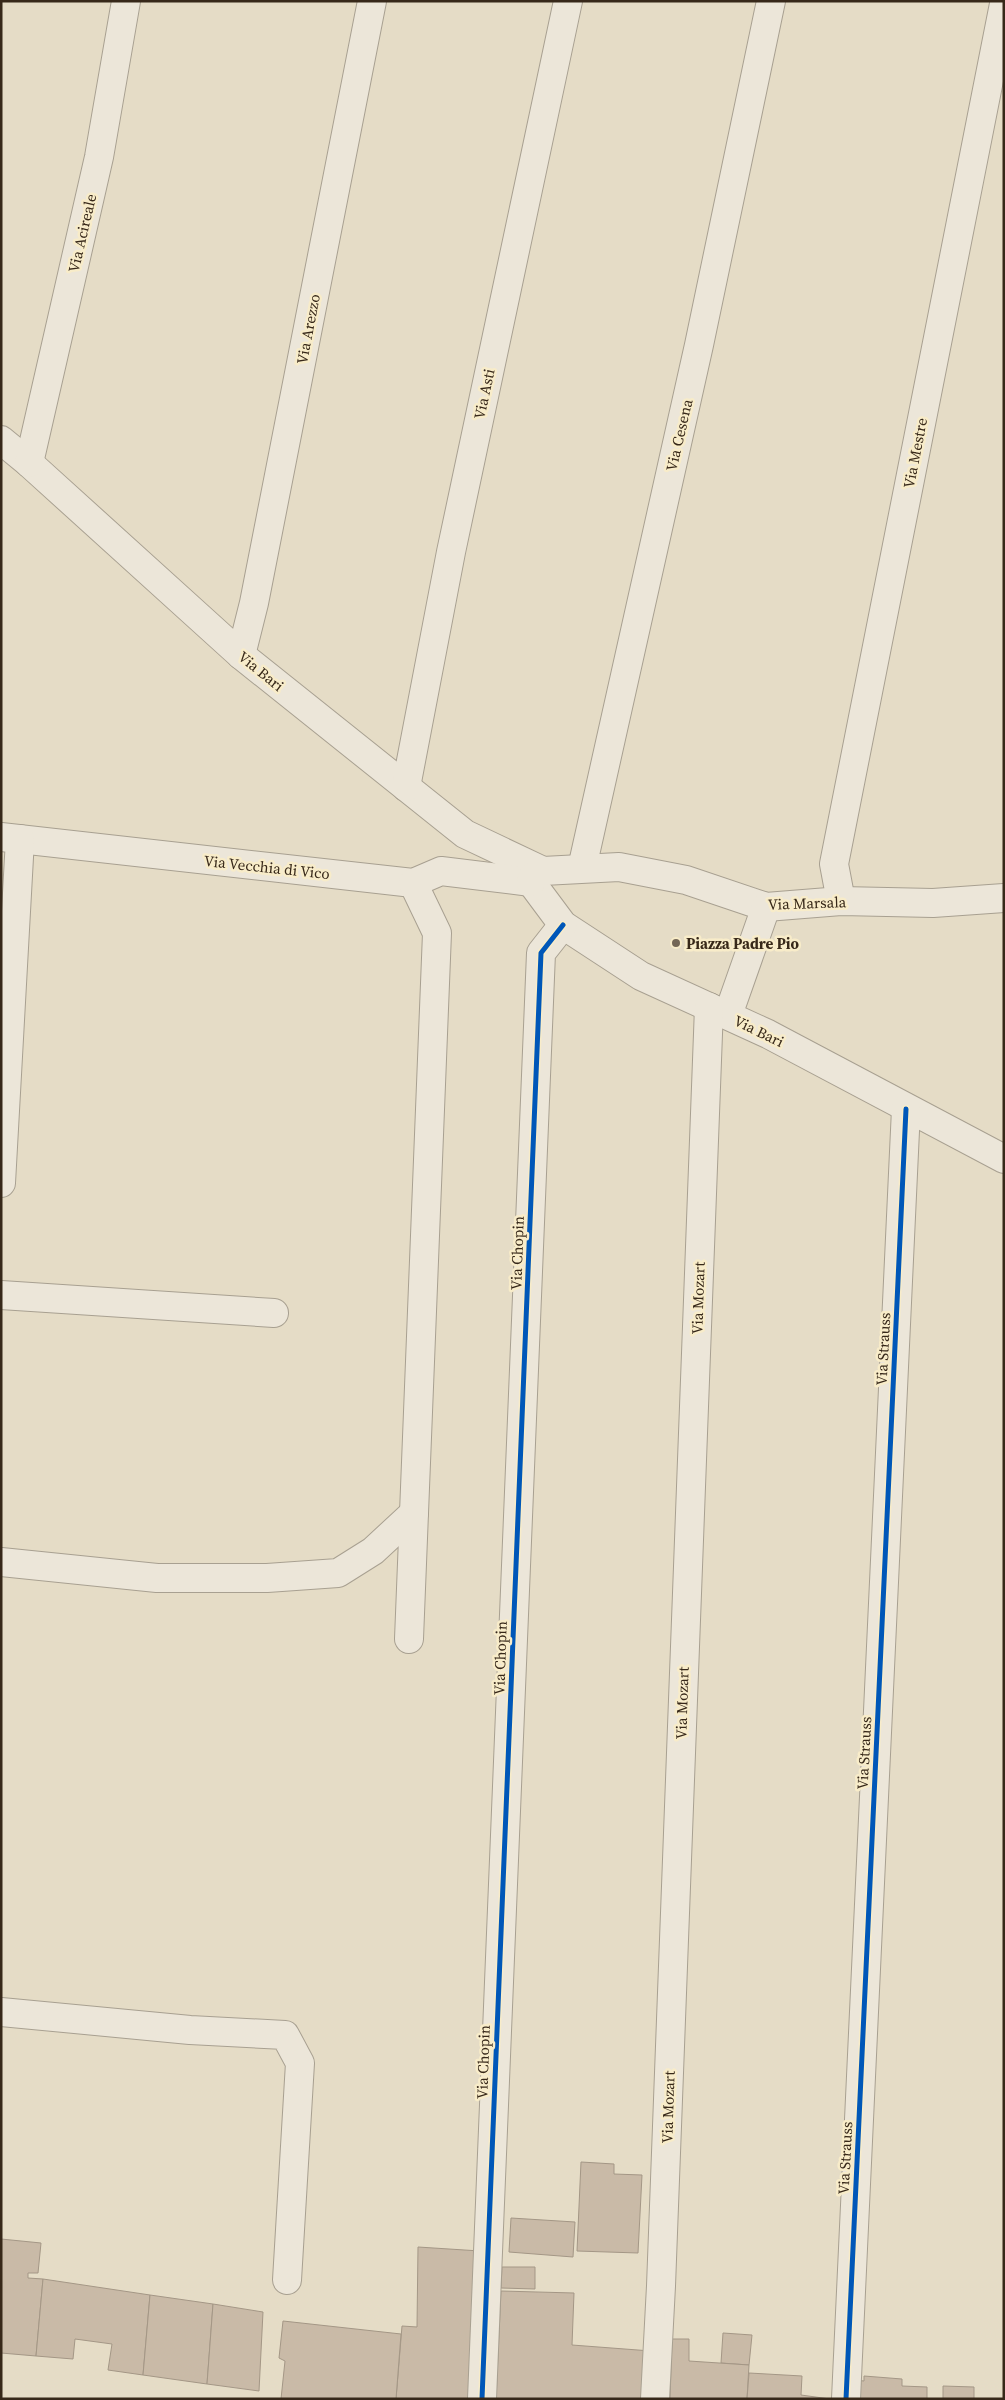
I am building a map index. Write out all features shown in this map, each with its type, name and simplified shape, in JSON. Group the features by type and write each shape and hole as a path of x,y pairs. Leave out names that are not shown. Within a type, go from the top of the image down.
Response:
{"street":[{"name":"Via Acireale","path":"29,463 99,157 126,1"},
{"name":"Via Arezzo","path":"241,655 254,604 372,1"},
{"name":"Via Asti","path":"406,787 451,552 568,1"},
{"name":"Via Cesena","path":"582,868 699,345 770,1"},
{"name":"Via Mestre","path":"841,901 834,864 1004,4"},
{"name":"Via Bari","path":"1,440 29,463 241,655 465,834 537,877 563,925 641,976 768,1034 906,1109 1004,1159"},
{"name":"Via Vecchia di Vico","path":"11,838 413,883 441,871 537,877"},
{"path":"1,1183 11,838"},
{"name":"Via Marsala","path":"537,877 582,868 620,867 686,880 766,907 841,901 933,903 1004,898"},
{"path":"409,1639 437,933 413,883"},
{"name":"Via Mozart","path":"655,2399 718,1011 766,907"},
{"name":"Via Chopin","path":"482,2399 541,953 563,925"},
{"name":"Via Strauss","path":"846,2399 906,1109"},
{"path":"1,1295 274,1312"},
{"path":"1,1562 157,1578 267,1578 338,1574 374,1551 414,1513"},
{"path":"1,2012 190,2030 285,2035 300,2063 287,2280"}],"building":[{"path":"581,2162 614,2164 614,2174 642,2175 638,2253 577,2251"},
{"path":"511,2218 575,2222 573,2257 509,2252"},
{"path":"1,2239 41,2243 38,2273 28,2273 28,2278 43,2279 36,2356 1,2353"},
{"path":"418,2247 480,2251 476,2399 396,2399 402,2326 417,2327"},
{"path":"502,2267 535,2267 535,2289 501,2288"},
{"path":"43,2279 150,2295 143,2375 108,2370 112,2344 75,2339 73,2359 36,2356"},
{"path":"501,2291 574,2293 572,2345 651,2351 650,2399 496,2399"},
{"path":"150,2295 213,2304 207,2384 143,2375"},
{"path":"213,2304 263,2312 259,2391 207,2384"},
{"path":"283,2321 401,2334 396,2399 281,2399 285,2361 279,2358"},
{"path":"723,2333 752,2335 749,2365 721,2363"},
{"path":"672,2339 689,2339 689,2361 749,2365 747,2399 670,2399"},
{"path":"749,2373 802,2376 801,2395 830,2399 747,2399"},
{"path":"864,2376 902,2379 902,2386 927,2387 927,2399 853,2399 854,2380 864,2381"},
{"path":"943,2386 974,2387 974,2399 943,2399"}],"cycle path":[{"path":"482,2399 541,953 563,925"},
{"path":"846,2399 906,1109"}],"place":[{"name":"Piazza Padre Pio","path":"676,943"}]}
